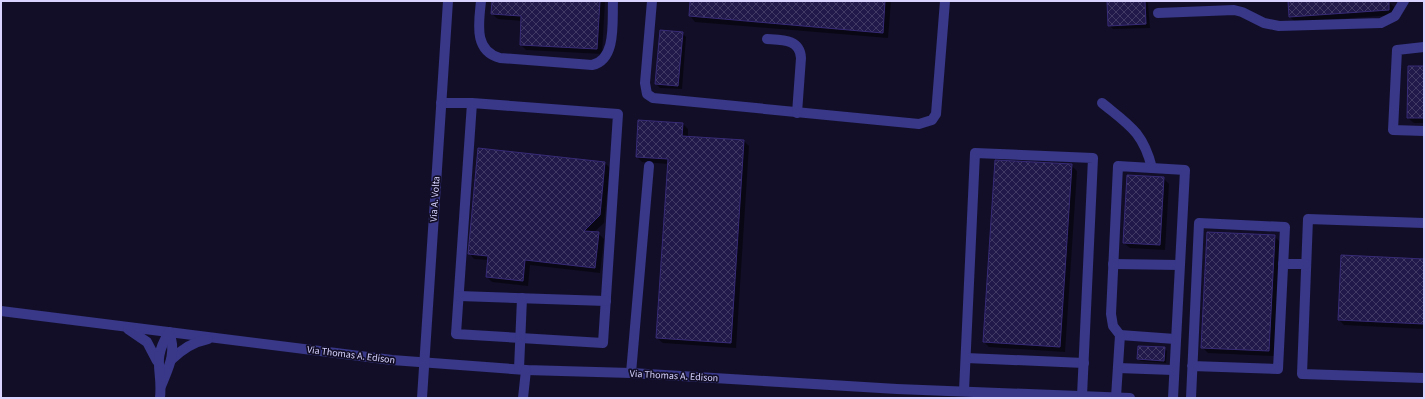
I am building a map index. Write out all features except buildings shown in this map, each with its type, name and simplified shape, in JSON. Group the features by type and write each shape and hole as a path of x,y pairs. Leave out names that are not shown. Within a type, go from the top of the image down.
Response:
{"street":[{"name":"Via A. Volta","path":"422,398 448,1"},
{"path":"481,1 478,34 483,47 491,55 500,58 592,65 602,61 610,52 613,1"},
{"path":"652,1 645,83 646,91 650,96 658,100 919,124 932,120 937,110 945,1"},
{"path":"1158,13 1234,10 1242,12 1264,23 1279,26 1381,23 1395,16 1404,1"},
{"path":"767,39 789,41 797,45 799,49 801,58 797,113"},
{"path":"1424,47 1397,50 1393,130 1424,130"},
{"path":"441,103 472,104 618,114 603,343 456,334 472,104"},
{"path":"1102,103 1139,135 1146,147 1152,168"},
{"path":"964,392 975,153 1093,158 1082,396"},
{"path":"631,373 649,166"},
{"path":"1116,398 1120,335 1113,326 1111,320 1118,166 1185,170 1173,370 1173,398"},
{"path":"1424,223 1308,219 1302,374 1424,378"},
{"path":"1191,398 1192,366 1199,223 1285,227 1278,369 1192,366"},
{"path":"1113,264 1179,266"},
{"path":"1283,264 1306,264"},
{"path":"459,296 606,301"},
{"path":"522,298 521,338 523,398"},
{"path":"1,311 220,338"},
{"path":"116,326 128,329 142,338 153,351 158,362"},
{"path":"161,386 171,360 173,346 169,332"},
{"path":"160,398 161,386 158,362 159,351 169,332"},
{"path":"1120,335 1175,339"},
{"path":"171,360 181,350 193,343 210,338 220,338"},
{"name":"Via Thomas A. Edison","path":"220,338 385,360 523,370 631,373 950,394 964,392 1130,398"},
{"path":"966,358 1084,363"},
{"path":"1118,368 1173,370"}]}
